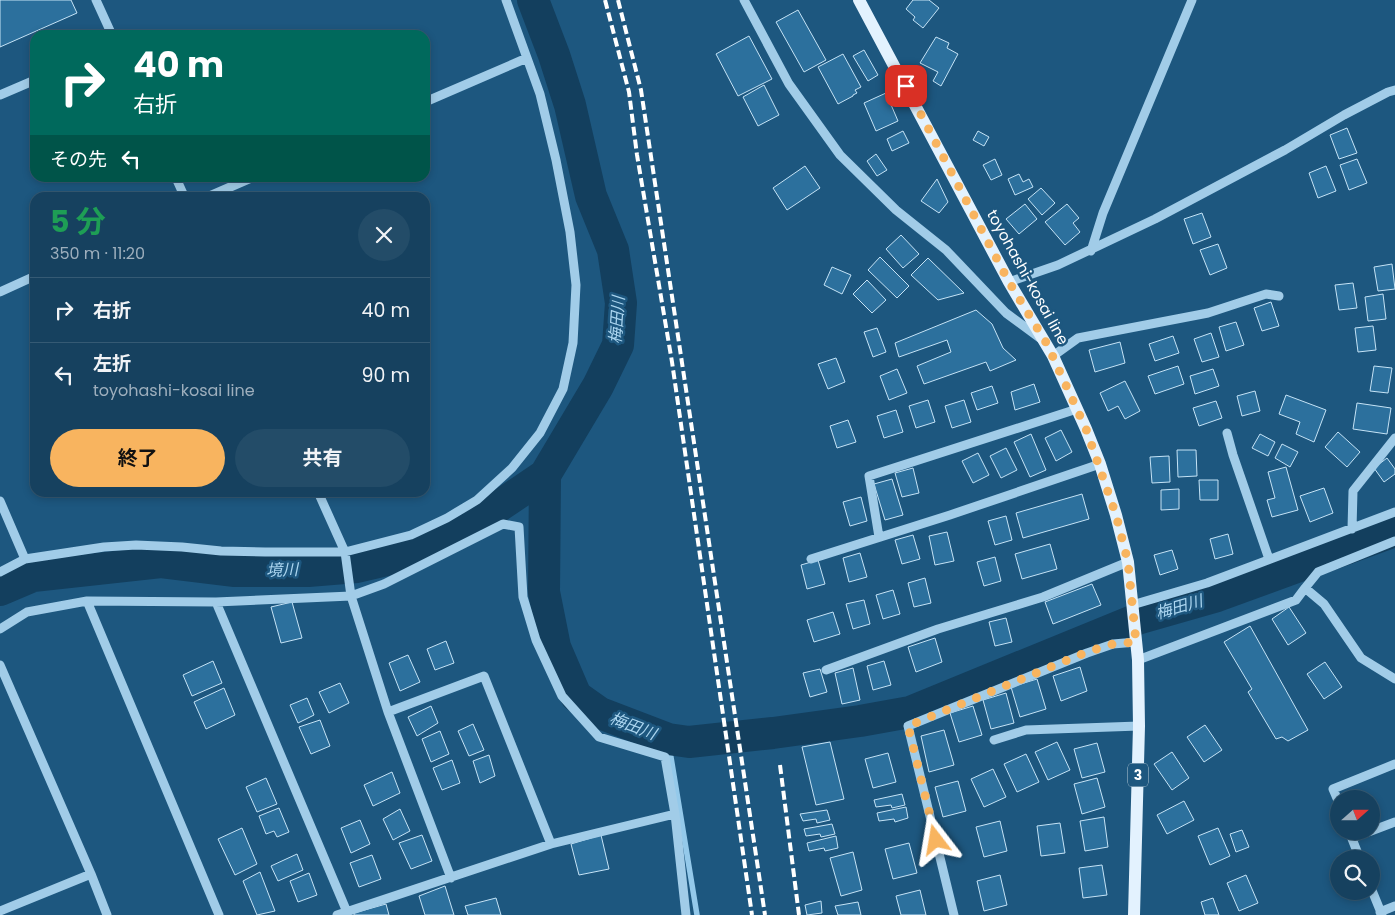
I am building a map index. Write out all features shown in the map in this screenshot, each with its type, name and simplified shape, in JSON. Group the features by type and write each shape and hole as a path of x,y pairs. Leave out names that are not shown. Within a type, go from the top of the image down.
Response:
{"main road":[{"name":"toyohashi-kosai line","path":"859,0 1009,282 1053,356 1100,464 1116,515 1128,562 1138,660 1139,726 1134,915"}],"street":[{"path":"96,0 110,30"},
{"path":"0,572 26,559 104,547 136,545 221,551 345,552 411,535 447,518 477,500 512,468 540,433 562,389 573,343 576,285 570,232 556,160 540,94 506,0"},
{"path":"744,0 789,84 840,156 896,210 946,250 1006,313 1047,344"},
{"path":"1090,251 1103,213 1192,0"},
{"path":"430,100 527,58"},
{"path":"0,96 30,82"},
{"path":"1009,282 1058,265 1155,219 1285,150 1344,115 1395,90"},
{"path":"219,192 242,182"},
{"path":"0,292 30,278"},
{"path":"1053,356 1078,338 1208,313 1266,294 1279,296"},
{"path":"879,537 869,476 1076,409"},
{"path":"1227,433 1232,454 1269,559"},
{"path":"1352,529 1352,491 1395,438"},
{"path":"811,559 1100,464"},
{"path":"320,497 345,552 351,596 388,712 451,878"},
{"path":"0,501 26,559"},
{"path":"1133,608 1207,583 1395,512"},
{"path":"0,629 28,612 86,601 216,602 351,596 384,584 503,524 518,528 523,597 536,640 562,696 599,737 665,757 675,814 686,915"},
{"path":"1138,660 1296,600 1318,572 1395,541"},
{"path":"826,670 938,629 1043,597 1128,562"},
{"path":"1305,588 1324,604 1361,658 1395,679"},
{"path":"86,601 220,915"},
{"path":"216,602 348,912"},
{"path":"954,915 908,726 1087,652 1136,639"},
{"path":"0,665 107,915"},
{"path":"388,712 484,676 551,844"},
{"path":"994,740 1026,730 1139,726"},
{"path":"1333,790 1395,764"},
{"path":"337,915 551,844 675,814"},
{"path":"1380,828 1395,822"},
{"path":"0,911 91,874"},
{"path":"1376,900 1381,913 1395,906"}],"building":[{"path":"0,0 71,0 77,13 38,30 30,30 30,34 0,47"},
{"path":"913,0 929,0 939,8 923,28 913,20 915,17 906,9"},
{"path":"798,10 826,60 804,72 776,22"},
{"path":"749,36 772,79 738,96 716,54"},
{"path":"936,37 949,43 947,48 958,54 941,86 933,81 938,72 920,63"},
{"path":"864,50 878,75 868,81 853,56"},
{"path":"843,54 861,87 855,90 857,93 853,96 838,104 818,67"},
{"path":"764,85 779,115 758,126 743,97"},
{"path":"886,93 898,121 876,131 864,103"},
{"path":"1347,128 1357,153 1339,159 1330,135"},
{"path":"903,131 909,143 892,151 887,139"},
{"path":"978,131 989,137 984,146 973,140"},
{"path":"876,154 887,170 877,176 867,161"},
{"path":"995,159 1002,175 991,180 983,165"},
{"path":"1357,159 1367,183 1349,190 1340,165"},
{"path":"805,166 820,188 787,210 773,188"},
{"path":"1326,166 1336,191 1318,198 1309,173"},
{"path":"1019,174 1023,182 1029,179 1033,187 1015,195 1008,179"},
{"path":"937,179 948,202 939,213 921,201"},
{"path":"1041,188 1055,203 1042,215 1028,199"},
{"path":"1025,204 1037,219 1019,234 1006,219"},
{"path":"1067,204 1079,218 1073,223 1080,232 1065,245 1045,222"},
{"path":"1202,213 1211,237 1193,244 1184,219"},
{"path":"901,235 919,254 903,268 886,249"},
{"path":"1218,244 1227,268 1210,275 1200,250"},
{"path":"880,257 909,286 897,298 868,270"},
{"path":"928,258 964,293 938,300 911,275"},
{"path":"1392,264 1395,289 1378,291 1374,267"},
{"path":"832,267 851,275 842,294 824,285"},
{"path":"867,280 886,300 872,313 853,294"},
{"path":"1353,283 1357,308 1339,310 1335,285"},
{"path":"1383,294 1386,319 1368,321 1365,297"},
{"path":"1271,302 1279,326 1262,331 1254,308"},
{"path":"976,310 992,324 1003,348 1016,360 990,371 986,362 924,384 917,366 951,352 947,340 899,357 895,343"},
{"path":"1236,322 1244,345 1226,351 1219,327"},
{"path":"1373,326 1376,350 1358,352 1355,328"},
{"path":"877,328 886,352 873,357 864,332"},
{"path":"1211,333 1219,357 1202,362 1194,339"},
{"path":"1173,336 1179,353 1155,361 1149,344"},
{"path":"1120,342 1125,363 1095,372 1089,350"},
{"path":"836,358 845,382 828,389 818,364"},
{"path":"1178,366 1184,384 1155,394 1148,376"},
{"path":"1374,366 1392,368 1388,393 1370,391"},
{"path":"897,369 907,393 889,400 880,376"},
{"path":"1213,369 1219,386 1195,394 1190,376"},
{"path":"1125,381 1140,411 1125,419 1118,406 1108,411 1100,393"},
{"path":"1034,384 1040,402 1015,410 1011,392"},
{"path":"992,386 998,403 977,410 971,393"},
{"path":"1255,391 1260,411 1242,416 1237,396"},
{"path":"1286,395 1326,410 1314,442 1296,434 1300,422 1279,414"},
{"path":"928,400 935,422 916,428 909,406"},
{"path":"964,400 971,422 952,428 945,406"},
{"path":"1216,401 1222,418 1199,426 1193,408"},
{"path":"1357,403 1391,408 1387,434 1353,429"},
{"path":"896,410 903,432 884,438 877,416"},
{"path":"848,420 856,442 837,448 830,426"},
{"path":"1061,430 1072,452 1056,461 1045,438"},
{"path":"1338,432 1360,452 1347,467 1325,447"},
{"path":"1031,434 1046,470 1030,477 1014,442"},
{"path":"1260,434 1275,442 1268,456 1252,448"},
{"path":"1282,444 1298,452 1290,467 1275,458"},
{"path":"1006,448 1017,470 1001,478 990,456"},
{"path":"1177,450 1196,450 1197,476 1178,477"},
{"path":"978,453 989,475 973,483 962,461"},
{"path":"1169,456 1170,482 1152,483 1150,457"},
{"path":"1387,458 1395,469 1395,474 1384,482 1374,468"},
{"path":"1286,467 1298,510 1272,517 1267,500 1275,498 1268,472"},
{"path":"913,468 919,493 902,497 895,473"},
{"path":"892,479 903,515 885,520 874,484"},
{"path":"1199,480 1218,480 1218,500 1200,500"},
{"path":"1324,488 1333,513 1310,522 1300,496"},
{"path":"1179,489 1179,509 1161,510 1161,490"},
{"path":"1082,494 1089,519 1023,538 1016,513"},
{"path":"861,497 867,521 850,526 843,502"},
{"path":"1006,516 1012,540 995,545 988,521"},
{"path":"947,532 954,561 935,565 929,536"},
{"path":"1228,534 1233,554 1215,559 1210,539"},
{"path":"913,535 920,559 902,564 895,540"},
{"path":"1050,544 1057,569 1022,579 1015,554"},
{"path":"1172,550 1178,569 1160,575 1154,555"},
{"path":"860,553 867,577 849,582 843,558"},
{"path":"995,557 1001,581 984,586 977,562"},
{"path":"818,560 825,584 807,589 801,565"},
{"path":"925,578 931,603 914,607 908,583"},
{"path":"1092,584 1101,605 1053,624 1045,602"},
{"path":"893,590 900,614 883,619 876,595"},
{"path":"864,600 870,624 853,629 846,604"},
{"path":"292,602 302,638 281,643 271,607"},
{"path":"1289,607 1306,633 1288,645 1272,619"},
{"path":"833,612 840,634 814,642 807,620"},
{"path":"1006,618 1012,642 995,646 989,622"},
{"path":"1250,626 1308,730 1288,741 1282,737 1276,739 1248,692 1252,689 1224,642"},
{"path":"935,638 942,662 916,672 908,647"},
{"path":"446,641 454,663 435,670 427,649"},
{"path":"408,655 420,682 400,691 389,663"},
{"path":"213,661 222,683 192,696 183,675"},
{"path":"884,661 891,685 873,690 867,666"},
{"path":"1325,662 1342,687 1324,699 1307,674"},
{"path":"1080,667 1087,691 1061,701 1053,676"},
{"path":"853,668 860,700 842,704 835,673"},
{"path":"820,669 827,692 810,697 803,673"},
{"path":"1037,679 1046,709 1020,717 1011,687"},
{"path":"340,683 349,703 329,713 319,692"},
{"path":"224,688 235,715 206,729 194,702"},
{"path":"1006,693 1014,723 991,729 983,700"},
{"path":"307,698 314,715 298,723 290,705"},
{"path":"431,706 438,723 417,736 408,717"},
{"path":"973,706 982,735 959,742 950,713"},
{"path":"320,720 330,746 311,754 299,727"},
{"path":"473,724 484,750 469,756 458,731"},
{"path":"1205,725 1222,750 1204,762 1187,737"},
{"path":"944,730 954,765 929,772 921,736"},
{"path":"440,731 449,754 431,762 422,739"},
{"path":"830,742 844,799 816,805 802,747"},
{"path":"1057,742 1070,770 1048,780 1035,752"},
{"path":"1097,743 1105,772 1082,778 1074,749"},
{"path":"1172,752 1189,778 1172,790 1154,764"},
{"path":"888,753 896,782 873,788 865,759"},
{"path":"1026,754 1039,782 1017,792 1004,764"},
{"path":"489,755 495,776 480,783 473,761"},
{"path":"452,760 460,783 442,790 433,768"},
{"path":"993,769 1006,797 984,807 971,779"},
{"path":"392,772 400,793 373,806 364,785"},
{"path":"266,778 277,804 257,812 246,787"},
{"path":"1097,778 1105,807 1082,814 1074,784"},
{"path":"958,781 966,811 943,817 935,787"},
{"path":"902,794 905,805 892,808 891,805 876,807 874,800"},
{"path":"1184,801 1194,820 1167,834 1157,815"},
{"path":"906,807 908,818 895,822 894,819 879,821 877,813"},
{"path":"279,808 289,832 277,837 274,831 266,834 259,816"},
{"path":"400,809 410,831 393,840 383,819"},
{"path":"827,810 830,820 817,823 816,819 803,821 800,814"},
{"path":"1104,817 1108,847 1085,851 1080,821"},
{"path":"360,820 370,844 351,853 341,828"},
{"path":"1000,821 1007,851 984,857 976,827"},
{"path":"1060,823 1065,853 1041,856 1037,826"},
{"path":"832,824 835,834 821,837 820,834 806,836 804,829"},
{"path":"242,828 257,864 235,875 218,839"},
{"path":"1218,828 1230,856 1210,865 1198,836"},
{"path":"1242,830 1249,847 1236,852 1230,834"},
{"path":"422,835 432,861 411,869 399,843"},
{"path":"601,835 609,869 579,875 571,844"},
{"path":"836,836 838,848 825,851 824,848 809,851 807,843"},
{"path":"909,843 917,873 893,879 885,849"},
{"path":"853,852 862,890 841,896 830,858"},
{"path":"297,854 303,870 278,881 271,866"},
{"path":"372,855 381,879 359,887 350,863"},
{"path":"1102,865 1107,895 1083,898 1079,868"},
{"path":"260,872 275,911 257,915 243,881"},
{"path":"309,873 317,895 298,902 290,881"},
{"path":"1000,875 1007,905 984,911 977,881"},
{"path":"1246,875 1258,903 1239,911 1227,883"},
{"path":"445,886 454,915 425,915 419,896"},
{"path":"920,890 926,915 901,915 896,896"},
{"path":"496,898 501,915 468,915 465,906"},
{"path":"1213,898 1219,915 1205,915 1201,902"},
{"path":"821,901 822,913 807,915 805,905"},
{"path":"858,902 861,915 838,915 835,906"},
{"path":"386,904 389,915 354,915 354,913"}],"waterway":[{"name":"梅田川","path":"533,0 554,55 570,105 591,196 613,250 621,303 618,345 598,386 545,475 544,592 555,647 576,696 600,713 668,739 689,742 773,733 910,712 1140,618 1217,596 1395,531"},
{"name":"境川","path":"0,590 33,576 161,562 235,571 308,571 357,567 400,557 443,541 471,525 545,475"},
{"path":"668,739 697,915"}],"railway":[{"path":"605,0 629,92 637,155 672,362 752,915"},
{"path":"618,0 641,90 765,915"},
{"path":"780,765 799,915"}],"route":[{"path":"906,86 1009,282 1047,344 1086,429 1100,464 1128,562 1136,642 1113,644 1087,652 908,726 936,840"}]}
